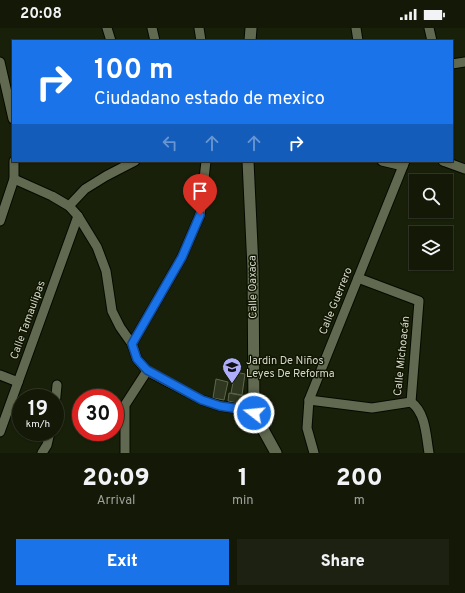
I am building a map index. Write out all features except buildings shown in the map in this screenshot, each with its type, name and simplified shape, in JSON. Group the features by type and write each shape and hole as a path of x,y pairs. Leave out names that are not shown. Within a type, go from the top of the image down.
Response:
{"street":[{"path":"107,28 111,40"},
{"path":"152,28 154,40"},
{"path":"199,28 201,40"},
{"path":"250,40 251,28"},
{"path":"356,28 358,40"},
{"path":"429,28 432,40"},
{"path":"0,62 12,115"},
{"path":"453,64 465,62"},
{"path":"0,221 14,178 14,162"},
{"path":"69,206 85,189 133,162"},
{"path":"132,344 182,257 200,215 206,162"},
{"name":"Calle Oaxaca","path":"248,162 253,268 254,413"},
{"path":"389,162 404,164"},
{"path":"446,162 465,169"},
{"name":"Calle Guerrero","path":"314,453 307,428 309,400 404,164"},
{"path":"14,178 69,206 78,216 97,247 106,271 112,311 120,327 132,344 137,359 147,370 202,400 220,406 254,413 273,452"},
{"name":"Calle Tamaulipas","path":"0,432 78,216"},
{"name":"Calle Michoacán","path":"309,400 372,408 411,402 419,301 358,278"},
{"path":"125,453 125,405 147,370"},
{"path":"0,376 18,382"},
{"path":"57,389 58,385"},
{"path":"411,402 417,406 423,417 429,453"},
{"path":"42,453 48,441"}],"place":[{"name":"Jardin De Niños Leyes De Reforma","path":"232,384"}],"route":[{"path":"200,215 182,257 154,309 132,344 137,359 147,370 202,400 220,406 254,413"}]}
